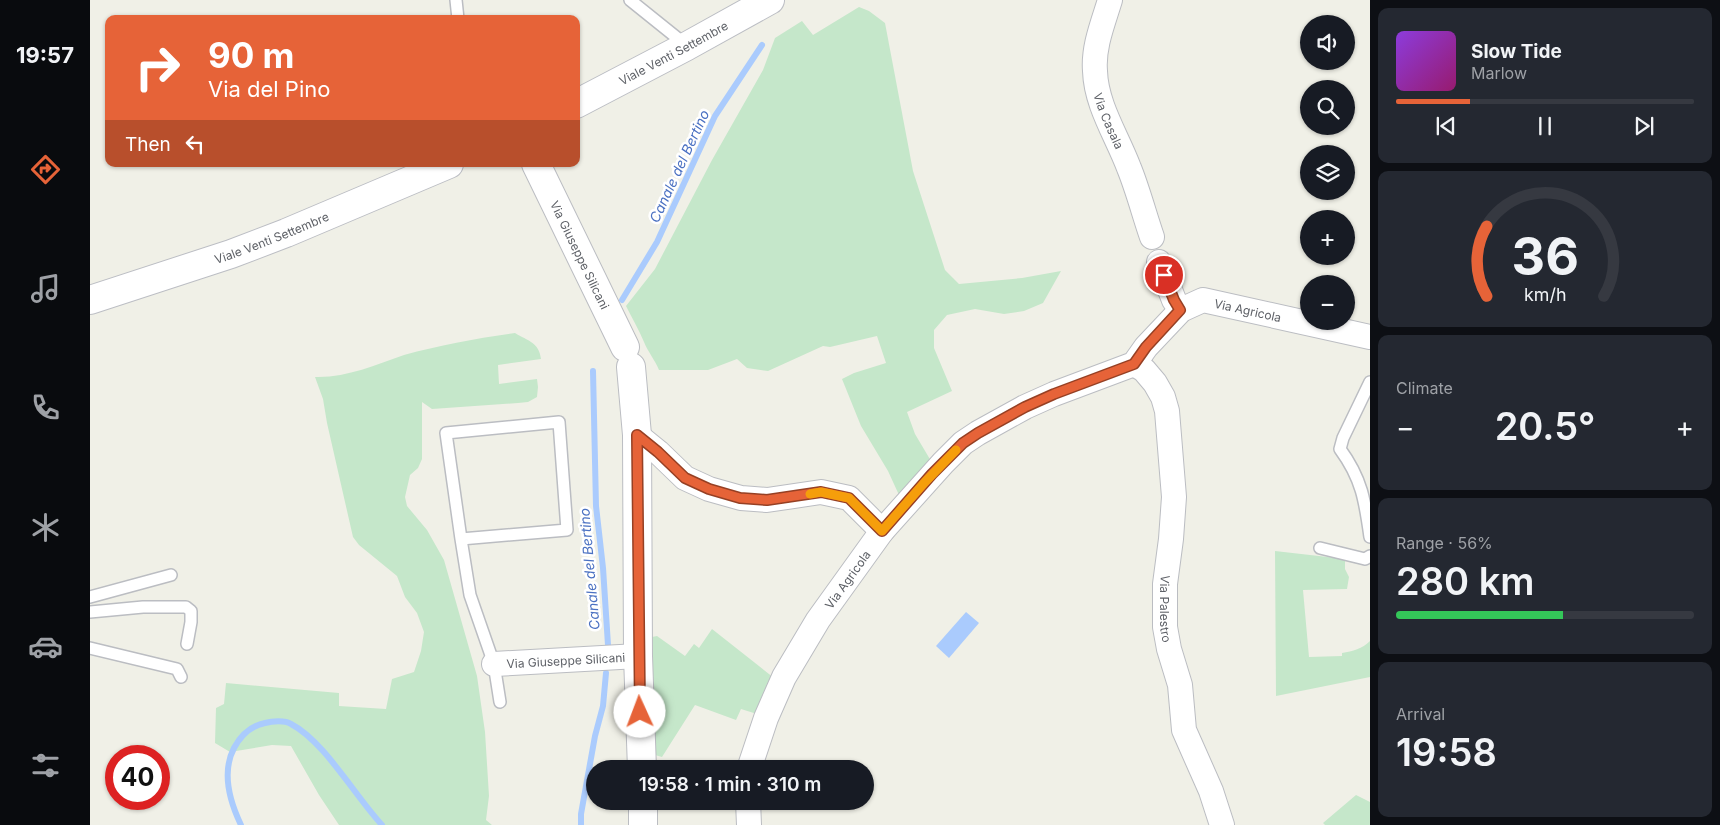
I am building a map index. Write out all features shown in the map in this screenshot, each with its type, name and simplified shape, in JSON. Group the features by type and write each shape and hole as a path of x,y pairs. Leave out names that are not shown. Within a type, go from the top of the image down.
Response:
{"street":[{"name":"Viale Venti Settembre","path":"580,102 688,46 770,0"},
{"name":"Via Casala","path":"1110,0 1095,56 1098,92 1113,134 1130,169 1152,237"},
{"name":"Viale Venti Settembre","path":"90,300 230,254 286,233 442,167"},
{"name":"Via Giuseppe Silicani","path":"537,167 606,306 625,349 637,435 638,656 642,760"},
{"path":"1159,262 1180,310"},
{"name":"Via Agricola","path":"752,760 766,718 784,677 818,620 882,531 963,443 1025,407 1134,364 1146,347 1180,310 1203,300 1370,337"},
{"name":"Via Palestro","path":"1134,364 1144,370 1155,383 1164,397 1167,411 1174,497 1165,584 1165,627 1169,649 1180,685 1184,730 1222,825"},
{"path":"637,435 685,478 709,489 749,499 767,500 821,492 849,498 882,531"},
{"name":"Via Giuseppe Silicani","path":"494,664 638,656"},
{"path":"642,810 643,825"},
{"path":"748,810 749,825"}],"lane":[{"path":"456,0 458,15"},
{"path":"630,0 688,46"},
{"path":"1370,382 1343,438 1340,449 1359,480 1365,499 1370,537"},
{"name":"Via Giuseppe Silicani","path":"461,538 567,530 559,422 446,433 461,538 470,595 494,664 500,702"},
{"path":"1320,548 1365,559 1370,556"},
{"path":"90,597 171,575"},
{"path":"90,612 143,606 186,606 191,612 188,644"},
{"path":"90,648 177,670 181,677"}],"green space":[{"path":"859,7 869,11 885,23 913,171 945,270 959,284 1022,278 1061,271 1043,303 1024,311 1004,314 975,309 947,315 934,330 934,348 952,391 907,412 915,434 931,461 899,495 888,471 861,426 842,379 854,373 886,363 877,336 830,347 823,346 768,371 747,368 737,359 708,370 659,370 626,306 655,269 712,160 763,70 775,38 802,21 813,35"},
{"path":"515,333 535,345 541,359 498,365 499,384 537,379 537,397 528,402 432,409 422,402 422,459 418,468 410,475 405,497 407,506 427,530 444,560 477,676 485,732 489,796 486,820 492,825 339,825 319,795 291,746 272,745 230,752 215,743 216,708 224,704 226,683 339,693 339,706 386,709 392,679 414,672 421,651 424,632 417,613 405,597 397,576 359,545 353,537 323,399 315,377 349,373 431,348"},
{"path":"1275,551 1345,559 1345,569 1349,577 1347,589 1303,590 1309,657 1342,656 1342,653 1364,646 1370,641 1370,677 1276,696"},
{"path":"712,629 774,678 757,714 741,709 736,720 695,705 662,757 655,755 652,637 657,636 685,656 694,644 699,648"},
{"path":"1356,795 1370,802 1370,825 1325,825 1323,823"}],"water":[{"path":"966,612 979,623 949,658 936,646"}],"waterway":[{"name":"Canale del Bertino","path":"622,300 657,242 715,116 762,45"},
{"name":"Canale del Bertino","path":"593,371 596,506 603,568 608,645"},
{"name":"Canale del Bertino","path":"581,825 581,814 595,736 603,706 606,673"},
{"name":"Canale del Bertino","path":"241,825 233,807 228,787 230,758 237,743 246,732 260,724 278,721 291,724 315,743 339,770 382,825"}],"slow traffic":[{"path":"810,494 821,492 849,498 882,531 956,450"}],"route":[{"path":"640,712 637,435 685,478 709,489 740,498 767,500 821,492 849,498 882,531 943,463 963,443 978,433 1025,407 1054,394 1134,364 1146,347 1180,310 1164,275"}]}
